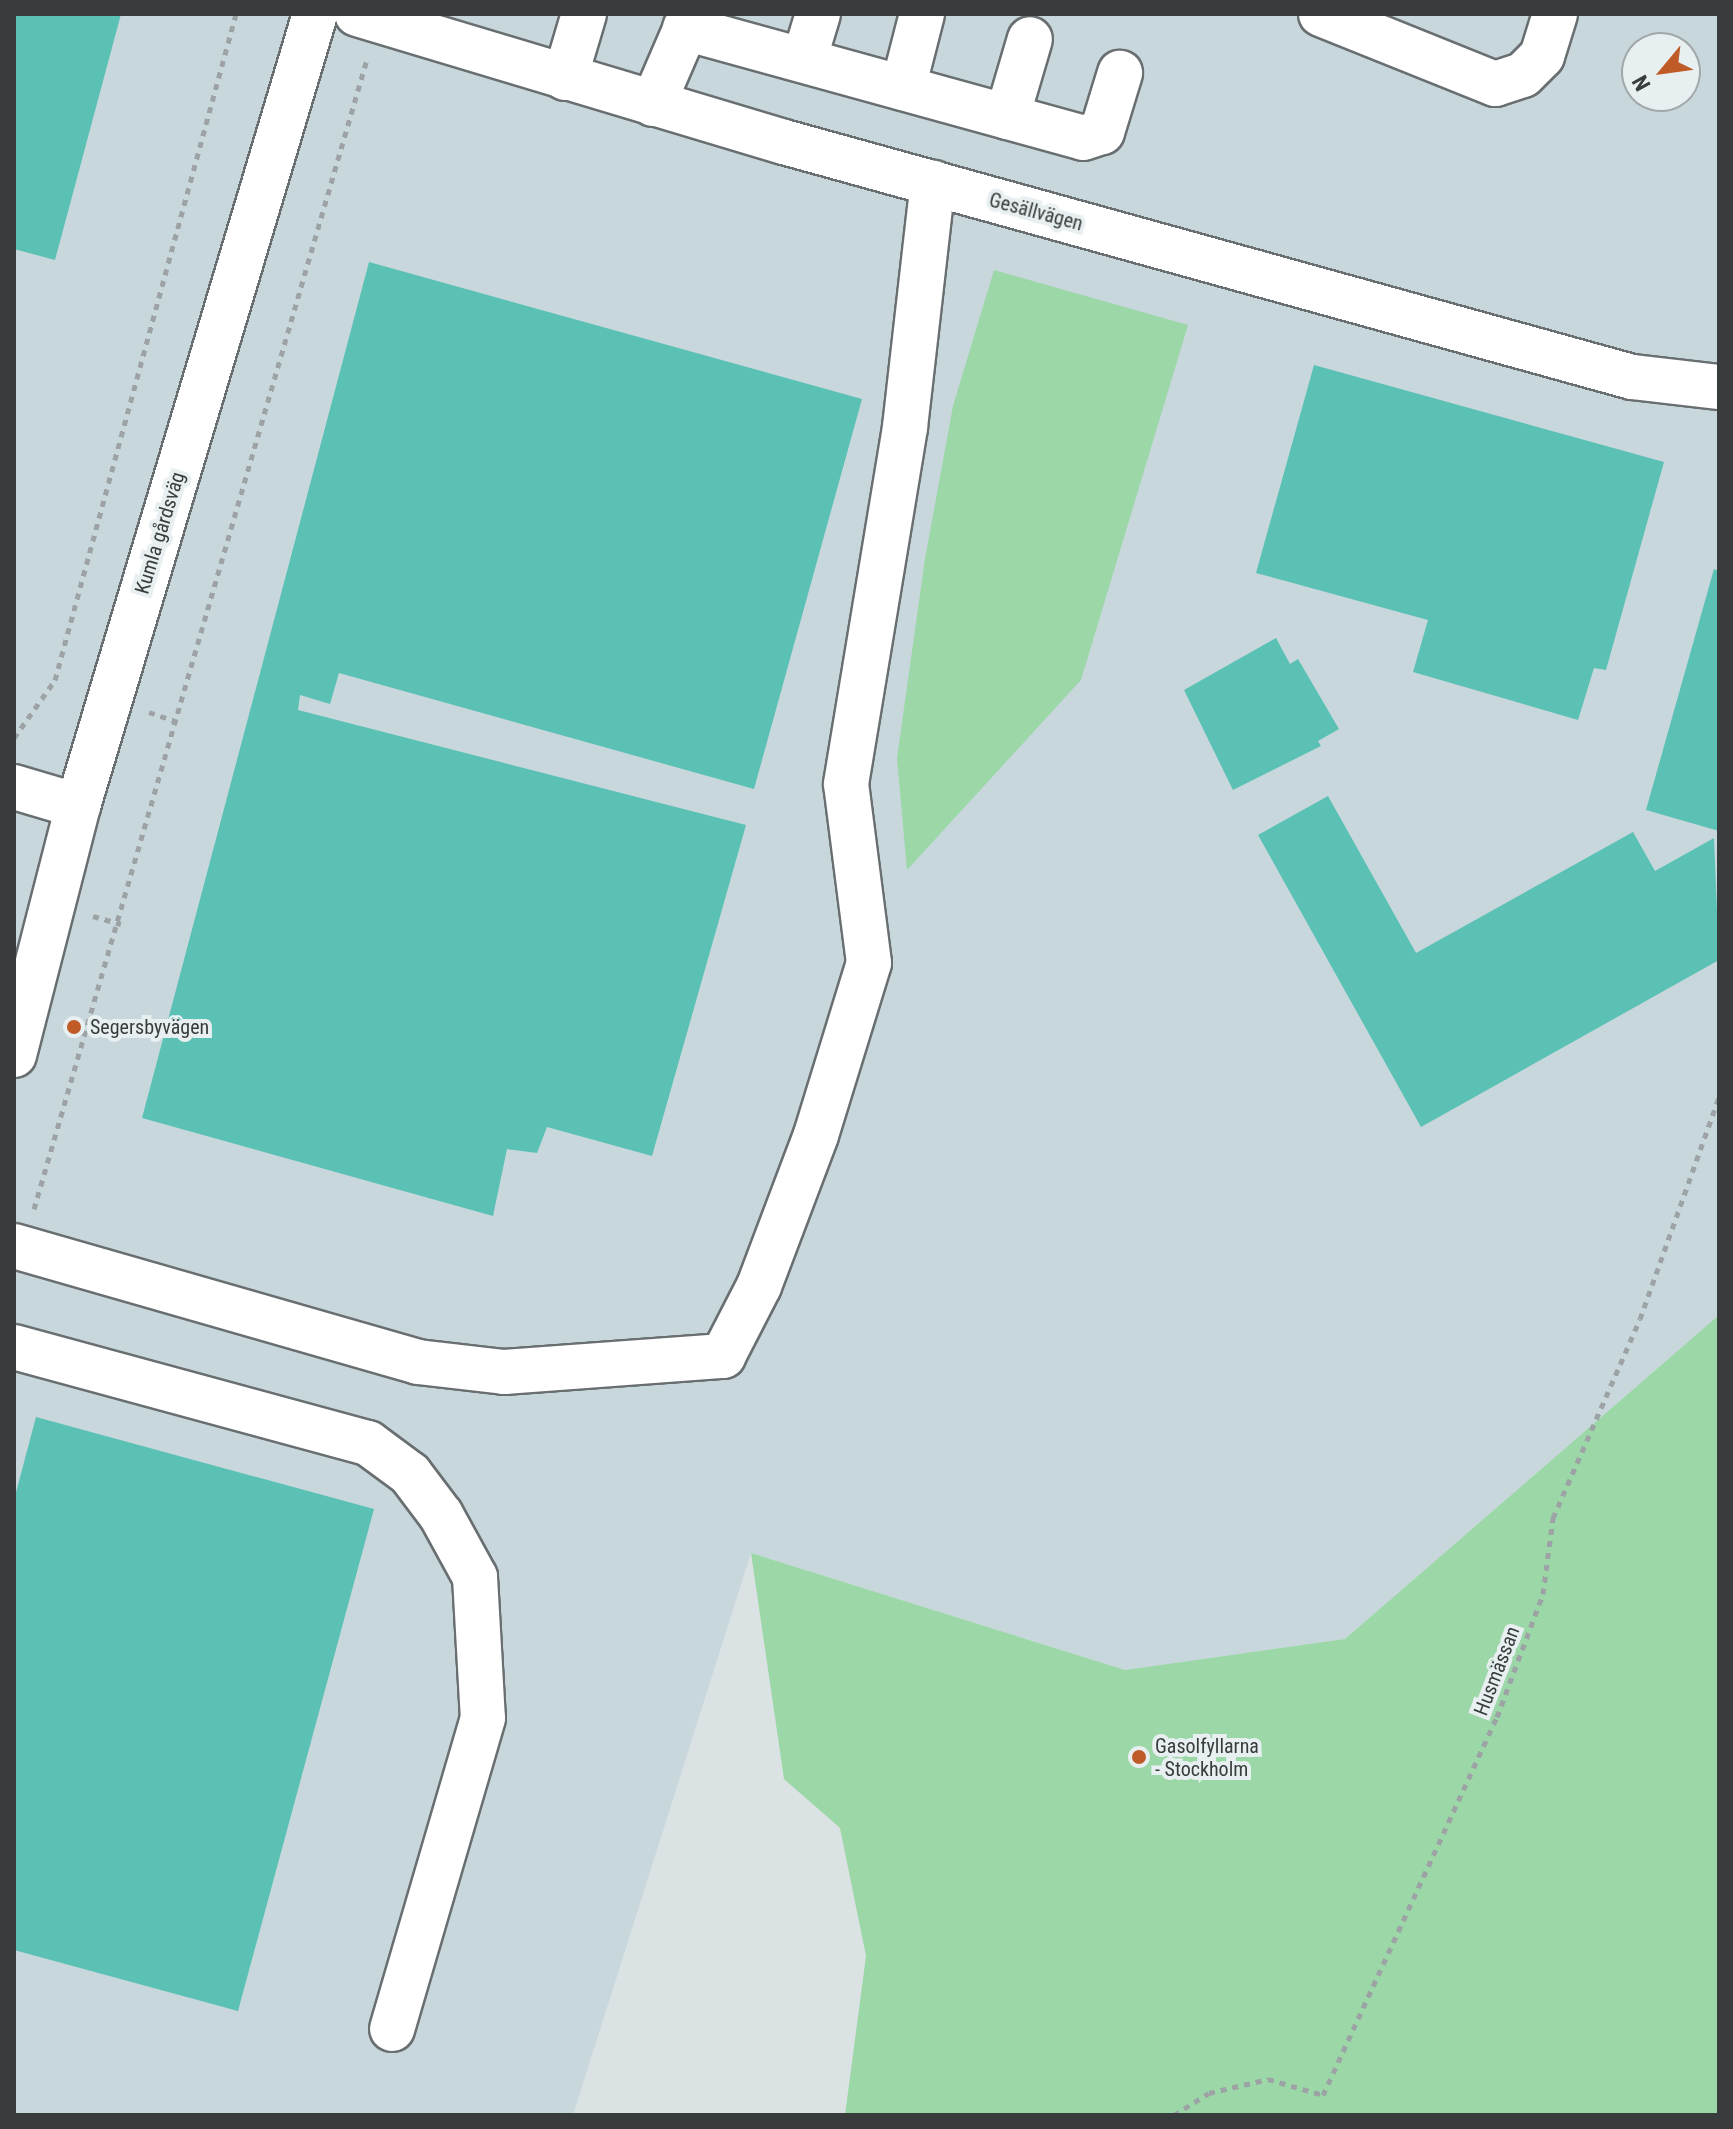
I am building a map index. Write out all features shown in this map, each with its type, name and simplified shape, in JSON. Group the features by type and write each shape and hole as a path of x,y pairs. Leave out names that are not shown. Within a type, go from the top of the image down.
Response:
{"street":[{"name":"Kumla gårdsväg","path":"14,1055 78,806 315,14"},
{"path":"565,78 584,14"},
{"path":"804,60 818,14"},
{"path":"903,88 922,14"},
{"path":"1321,14 1495,84 1523,75 1542,56 1555,14"},
{"name":"Gesällvägen","path":"368,17 653,104 1632,377 1719,387"},
{"path":"653,104 688,21 804,60 1090,139 1102,132 1120,73"},
{"path":"1007,117 1030,39"},
{"path":"23,1230 418,1362 504,1372 723,1356 759,1286 816,1135 869,963 846,784 905,427 933,183"},
{"path":"14,787 78,806"},
{"path":"14,1347 368,1443 410,1474 441,1515 475,1577 483,1718 392,2029"}],"path":[{"path":"14,738 55,680 236,14"},
{"path":"23,1230 368,17"},
{"name":"Husmässan","path":"1174,2115 1209,2093 1268,2079 1323,2095 1497,1717 1543,1594 1553,1518 1607,1403 1719,1097"}],"shaded area":[{"path":"14,14 1719,14 1719,1315 1345,1639 1125,1670 751,1553 573,2115 14,2115"}],"green space":[{"path":"994,270 1188,325 1081,680 907,870 897,758 925,559 953,406"},
{"path":"1719,1315 1719,2115 845,2115 866,1956 840,1828 784,1779 751,1553 1125,1670 1345,1639"}],"building":[{"path":"14,14 121,14 55,260 14,249"},
{"path":"369,262 862,399 754,789 339,673 330,704 300,695 298,710 746,825 652,1156 547,1127 537,1153 507,1149 493,1216 142,1118"},
{"path":"1314,365 1664,462 1606,670 1594,668 1578,720 1413,672 1428,620 1256,573"},
{"path":"1714,569 1719,571 1719,831 1646,810"},
{"path":"1276,638 1290,664 1298,659 1339,729 1318,741 1321,746 1233,790 1184,690"},
{"path":"1328,796 1416,953 1633,832 1655,871 1714,838 1719,960 1421,1127 1258,835"},
{"path":"36,1417 374,1509 238,2011 14,1950 14,1500"}],"place":[{"name":"Segersbyvägen","path":"74,1027"},
{"name":"Gasolfyllarna - Stockholm","path":"1139,1757"}]}
